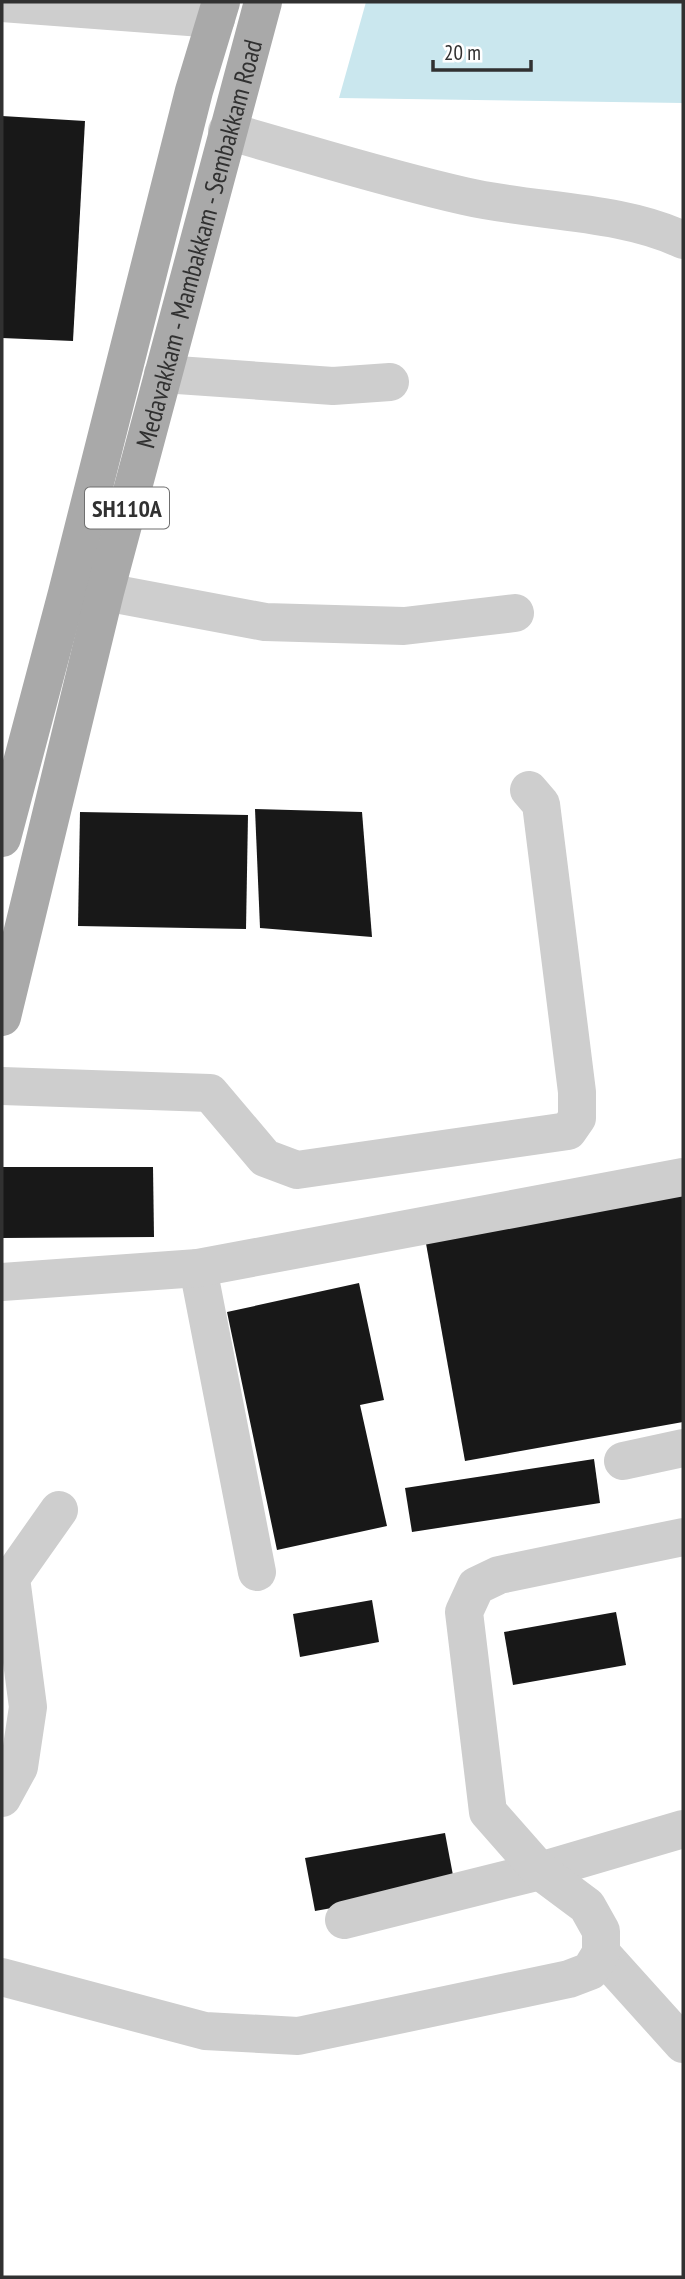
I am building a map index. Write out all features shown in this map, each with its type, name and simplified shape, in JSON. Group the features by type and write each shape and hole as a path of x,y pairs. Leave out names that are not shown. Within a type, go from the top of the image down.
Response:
{"main road":[{"name":"Medavakkam - Mambakkam - Sembakkam Road","path":"2,1017 105,592 263,2"},
{"name":"Medavakkam - Mambakkam - Sembakkam Road","path":"2,838 194,91 219,10"}],"street":[{"path":"2,3 219,10"},
{"path":"227,131 466,197 622,222 664,231 683,240"},
{"path":"163,374 333,386 390,382"},
{"path":"105,592 265,622 404,626 515,613"},
{"path":"2,1086 210,1093 265,1158 298,1170 568,1132 577,1118 577,1092 541,804 529,790"},
{"path":"2,1282 198,1268 683,1177"},
{"path":"198,1268 257,1572"},
{"path":"623,1461 683,1448"},
{"path":"2,1798 19,1767 28,1707 6,1570 59,1510"},
{"path":"2,1977 205,2031 299,2036 569,1979 590,1971 601,1953 601,1931 587,1906 540,1871 488,1812 464,1612 476,1586 499,1575 683,1537"},
{"path":"344,1920 540,1871 683,1829"},
{"path":"601,1953 683,2044"}],"water":[{"path":"366,2 683,2 683,103 339,98"}],"building":[{"path":"2,116 85,121 73,341 2,338"},
{"path":"255,809 362,812 372,937 260,928"},
{"path":"80,812 248,815 246,929 78,926"},
{"path":"2,1167 153,1167 154,1237 2,1238"},
{"path":"683,1191 683,1422 465,1461 425,1238"},
{"path":"359,1283 384,1400 360,1405 387,1526 277,1550 227,1312"},
{"path":"594,1459 600,1503 412,1532 405,1488"},
{"path":"372,1600 379,1642 300,1657 293,1614"},
{"path":"616,1612 626,1665 513,1685 504,1632"},
{"path":"445,1833 455,1886 315,1911 305,1858"}]}
